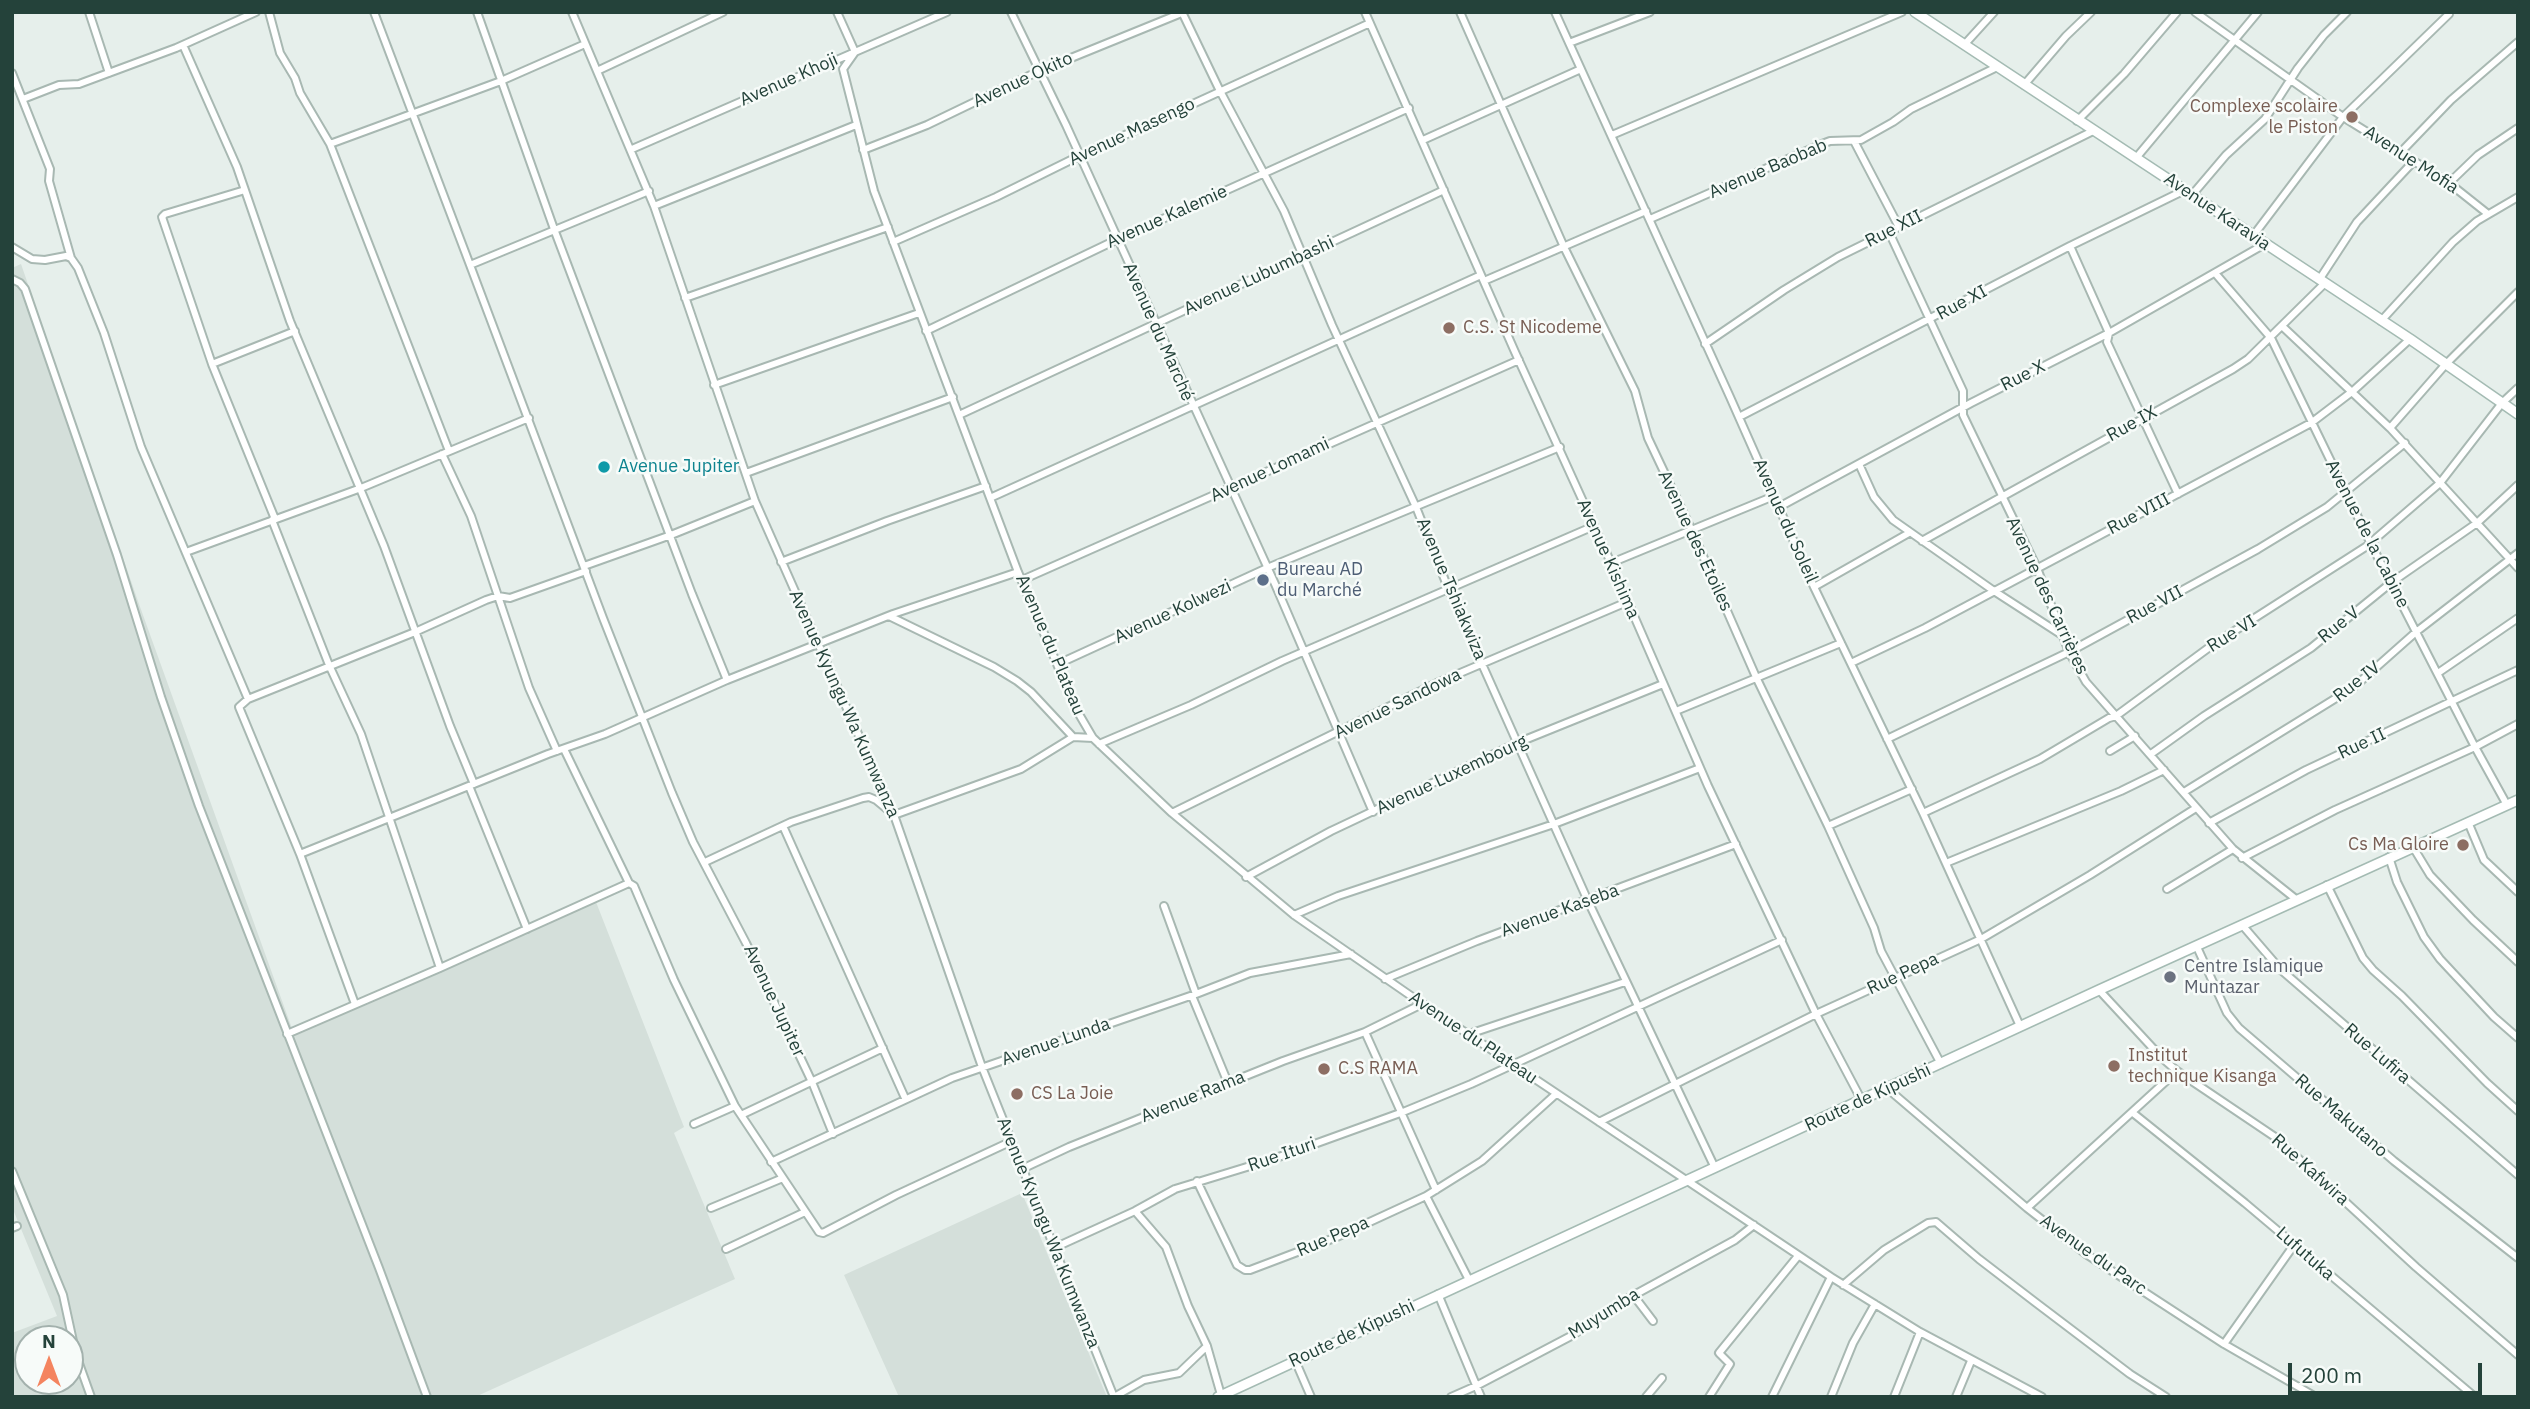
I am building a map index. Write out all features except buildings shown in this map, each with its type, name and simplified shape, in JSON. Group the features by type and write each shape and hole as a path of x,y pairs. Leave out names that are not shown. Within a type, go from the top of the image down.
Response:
{"main road":[{"name":"Avenue Karavia","path":"1915,12 2410,339 2518,414"},
{"name":"Route de Kipushi","path":"1219,1396 2327,885 2518,800"}],"street":[{"path":"89,12 109,73"},
{"path":"23,99 59,85 79,84 109,73 183,45 256,12"},
{"path":"270,12 280,53 330,144 471,516 529,688 629,883 634,886 674,980 740,1115 819,1232 823,1233 896,1195 1012,1142"},
{"name":"Avenue Jupiter","path":"373,12 672,793 812,1082 833,1134"},
{"path":"477,12 554,229 727,680"},
{"name":"Avenue Kyungu Wa Kumwanza","path":"572,12 649,191 755,501 894,815 982,1067 1114,1397"},
{"path":"597,71 723,12"},
{"path":"837,12 855,52"},
{"name":"Avenue Khoji","path":"632,149 947,12"},
{"name":"Avenue du Marché","path":"1011,12 1231,488 1373,812"},
{"name":"Avenue Kishima","path":"1365,12 1700,768 1816,1014 1862,1101"},
{"name":"Avenue des Etoiles","path":"1460,12 1564,247 1630,381 1648,438 1756,677 1866,908 1881,951 1941,1064"},
{"name":"Avenue du Soleil","path":"1555,12 1814,587 1912,789 2020,1026"},
{"path":"1569,43 1650,12"},
{"path":"1612,135 1902,12"},
{"path":"1964,45 1994,12"},
{"path":"2024,85 2066,36 2091,12"},
{"path":"2077,121 2124,74 2177,12"},
{"name":"Avenue Mofia","path":"2195,12 2343,117 2449,183 2488,214"},
{"path":"2136,158 2258,12"},
{"path":"2188,192 2265,119 2324,35 2347,12"},
{"name":"Avenue Okito","path":"863,150 927,125 1039,71 1183,13"},
{"name":"Avenue Tshiakwiza","path":"1183,13 1220,91 1284,211 1338,338 1416,507 1448,589 1588,901 1715,1168"},
{"path":"2253,236 2343,117 2449,14"},
{"name":"Avenue Masengo","path":"893,242 1370,23"},
{"path":"2401,152 2451,100 2518,42"},
{"path":"330,144 501,81 585,44"},
{"path":"183,45 245,190 295,331 361,488 527,929"},
{"name":"Avenue du Plateau","path":"855,52 843,69 871,182 1018,572 1076,709 1093,738 1172,813 1246,877 1294,915 1385,979 1831,1277 2026,1393 2042,1397"},
{"name":"Avenue Baobab","path":"1650,219 1822,144 1830,141 1854,141 1877,132 1911,109 1997,67"},
{"path":"1423,140 1581,69"},
{"path":"12,73 50,169 49,181 71,258 89,294 141,447 248,699"},
{"name":"Avenue Kalemie","path":"926,331 1116,240 1409,108"},
{"path":"654,206 856,125"},
{"path":"2449,183 2478,155 2518,128"},
{"name":"Rue XII","path":"1705,344 1822,267 2093,131"},
{"path":"1854,141 1899,227"},
{"path":"2321,282 2357,222 2413,162"},
{"path":"245,190 164,214 162,217 212,364 329,665 361,734 440,968"},
{"name":"Avenue Lubumbashi","path":"959,415 1444,190"},
{"path":"470,265 649,191"},
{"name":"Rue XI","path":"1739,417 2070,246 2188,192"},
{"path":"2381,321 2438,257 2488,214 2518,197"},
{"path":"990,498 1338,338 1646,211"},
{"path":"685,298 888,227"},
{"name":"Avenue des Carrières","path":"1889,232 1963,391 1962,408 2000,496 2037,568 2069,652 2086,681 2233,849 2297,900"},
{"name":"Rue X","path":"1779,507 1962,408 2109,333 2265,243"},
{"path":"2070,246 2109,333 2107,342 2178,494"},
{"path":"12,247 33,259 71,258"},
{"name":"Avenue de la Cabine","path":"2216,273 2271,338 2370,542 2507,805"},
{"path":"12,279 25,289 117,555 161,697 199,806 427,1397"},
{"name":"Rue IX","path":"1922,541 2233,369 2283,327 2321,282"},
{"path":"2390,428 2446,364 2518,292"},
{"path":"714,385 919,313"},
{"path":"2283,327 2405,443 2518,568"},
{"path":"212,364 295,331"},
{"name":"Rue VIII","path":"1851,663 1994,591 2311,423 2353,391 2410,339"},
{"name":"Avenue Lomami","path":"1022,580 1519,360"},
{"path":"2502,403 2518,388"},
{"path":"746,473 953,397"},
{"name":"Rue VI","path":"1923,813 2040,759 2116,716 2211,646 2370,542 2440,483 2502,403"},
{"path":"186,552 361,488 529,418"},
{"name":"Rue VII","path":"1887,739 2069,652 2258,549 2306,521 2405,443"},
{"name":"Avenue Kolwezi","path":"1058,664 1267,568 1560,447"},
{"path":"1859,464 1882,509 1909,533 2063,635"},
{"name":"Rue V","path":"2151,754 2204,716 2311,648 2392,582 2477,523 2518,485"},
{"path":"781,562 986,486"},
{"path":"1611,563 1774,496"},
{"path":"355,1004 300,854 239,710 241,704 498,596 510,598 755,501"},
{"path":"1099,744 1594,526"},
{"path":"1814,587 1909,533"},
{"name":"Rue IV","path":"2184,792 2342,695 2416,632 2518,554"},
{"path":"300,854 889,616 1018,572"},
{"name":"Avenue Sandowa","path":"1172,813 1439,682 1627,602"},
{"path":"889,616 1017,681 1031,692 1073,737"},
{"path":"2438,673 2518,618"},
{"path":"1676,711 1841,643"},
{"name":"Rue II","path":"2209,823 2306,770 2518,670"},
{"name":"Avenue Luxembourg","path":"1246,877 1331,831 1517,743 1663,684"},
{"path":"2242,858 2334,810 2517,726"},
{"path":"2110,751 2135,736"},
{"path":"705,862 783,826 869,797 894,815 1021,769 1073,737 1093,738"},
{"path":"1294,915 1338,896 1554,824 1700,768"},
{"path":"1946,863 2121,791 2164,770"},
{"path":"1828,826 1912,789"},
{"name":"Rue Pepa","path":"1600,1122 1816,1014 1981,939 2196,808"},
{"path":"2468,822 2484,860 2518,892"},
{"path":"783,826 905,1098"},
{"name":"Avenue Kaseba","path":"1385,979 1477,941 1736,844"},
{"path":"2413,847 2419,860 2438,884 2518,962"},
{"path":"2167,890 2233,849"},
{"path":"2389,857 2397,882 2424,937 2440,959 2494,1017 2518,1038"},
{"path":"287,1034 629,883"},
{"path":"2327,885 2363,958 2373,970 2518,1111"},
{"path":"1164,906 1228,1083"},
{"name":"Rue Lufira","path":"2243,926 2280,969 2518,1175"},
{"name":"Rue Ituri","path":"1054,1248 1135,1211 1175,1189 1273,1160 1403,1112 1638,1008 1782,940"},
{"name":"Rue Makutano","path":"2197,947 2227,1013 2239,1028 2394,1161 2518,1258"},
{"name":"Avenue Lunda","path":"771,1161 905,1098 982,1067 1251,973 1350,954"},
{"path":"1469,1034 1625,982"},
{"name":"Rue Kafwira","path":"2099,990 2142,1038 2177,1071 2275,1137 2416,1267 2518,1355"},
{"name":"Avenue Rama","path":"1024,1168 1228,1083 1365,1032 1422,1004"},
{"path":"1365,1032 1436,1189"},
{"path":"740,1115 883,1048"},
{"path":"2027,1208 2177,1071"},
{"name":"Avenue du Parc","path":"1888,1089 2027,1208 2086,1254 2224,1344 2316,1397"},
{"path":"1469,1280 1426,1196 1482,1161 1556,1094"},
{"path":"694,1124 735,1106"},
{"name":"Lufutuka","path":"2133,1113 2475,1397"},
{"path":"12,1171 62,1295 76,1355 91,1397"},
{"path":"711,1208 783,1178"},
{"name":"Rue Pepa","path":"1197,1181 1237,1265 1245,1270 1337,1237 1426,1196"},
{"path":"1135,1211 1166,1247 1188,1306 1207,1346 1219,1396"},
{"path":"726,1248 805,1212"},
{"path":"1843,1284 1884,1250 1928,1223 1936,1222 2016,1288 2130,1374 2166,1397"},
{"name":"Muyumba","path":"1451,1397 1571,1336 1634,1296 1735,1240 1754,1225"},
{"path":"2224,1344 2294,1245"},
{"path":"1709,1397 1730,1364 1719,1353 1798,1256"},
{"path":"1772,1397 1831,1277"},
{"path":"1438,1294 1481,1397"},
{"path":"1634,1296 1653,1321"},
{"path":"1831,1397 1853,1343 1875,1304"},
{"path":"1894,1397 1920,1332"},
{"path":"1114,1397 1144,1380 1179,1373 1207,1346"},
{"path":"1295,1360 1311,1397"},
{"path":"1956,1397 1971,1361"},
{"path":"1646,1397 1662,1378"}],"shaded area":[{"path":"21,264 139,604 294,1034 596,902 684,1127 674,1133 735,1279 475,1397 12,1397 14,1332 14,1395 84,1395 84,1325 33,1325 57,1316 12,1207 12,268"},
{"path":"1022,1193 1107,1397 899,1397 844,1275"}],"place":[{"name":"Complexe scolaire le Piston","path":"2352,117"},
{"name":"C.S. St Nicodeme","path":"1449,328"},
{"name":"Avenue Jupiter","path":"604,467"},
{"name":"Bureau AD du Marché","path":"1263,580"},
{"name":"Cs Ma Gloire","path":"2463,845"},
{"name":"Centre Islamique Muntazar","path":"2170,977"},
{"name":"Institut technique Kisanga","path":"2114,1066"},
{"name":"C.S RAMA","path":"1324,1069"},
{"name":"CS La Joie","path":"1017,1094"}]}
